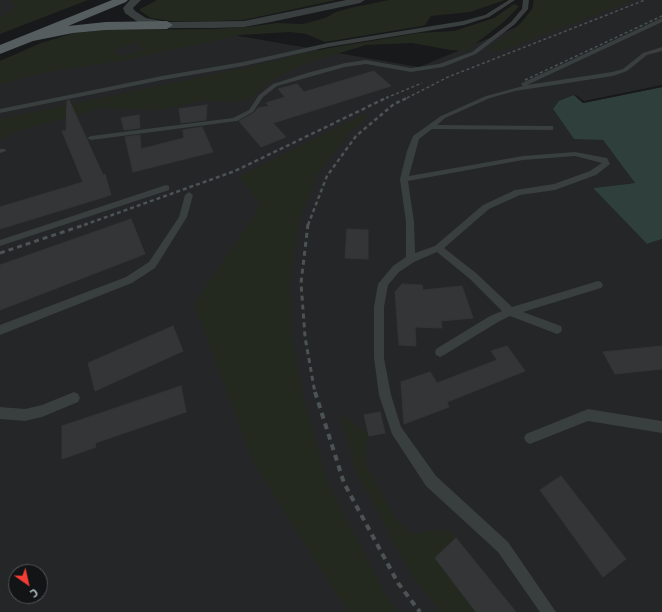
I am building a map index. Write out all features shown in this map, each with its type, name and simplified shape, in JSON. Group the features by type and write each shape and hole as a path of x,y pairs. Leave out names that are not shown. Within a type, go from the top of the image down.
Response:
{"main road":[{"path":"0,40 101,0"},
{"path":"0,50 122,0"},
{"path":"28,38 73,29 106,26 167,25"}],"street":[{"path":"136,0 128,8 134,17 143,21 167,25 244,24 360,0"}],"lane":[{"path":"0,111 162,78 243,64 328,45 464,23 487,16 512,0"},
{"path":"91,138 235,120 251,111 261,96 275,86 297,77 345,64 366,62 411,70 441,66 474,53 513,23 525,9 526,0"},
{"path":"411,259 410,222 404,179 410,151 416,138 443,117 488,97 514,89 662,20"},
{"path":"514,89 613,74 625,70 645,54 662,50"},
{"path":"431,127 550,128"},
{"path":"404,179 523,158 574,154 604,160 606,164 593,173 555,186 518,192 486,207 438,248 411,259 396,269 383,284 379,307 379,358 385,395 396,430 431,481 503,547 549,612"},
{"path":"0,243 166,188"},
{"path":"0,330 129,280 152,265 183,217 189,195"},
{"path":"438,248 473,276 510,312 557,329"},
{"path":"440,352 494,319 510,312 598,285"},
{"path":"0,413 25,415 42,411 74,398"},
{"path":"530,438 588,415 662,428"}],"shaded area":[{"path":"0,0 10,0 17,6 0,18"},
{"path":"10,0 88,0 0,34 0,18 16,6"},
{"path":"157,0 336,0 244,20 170,21 151,18 140,11 140,9"},
{"path":"389,0 505,0 470,12 431,16 425,25 422,26 325,42 306,34 290,32 240,35 126,60 37,74 0,85 0,61 41,43 74,33 107,30 212,29 247,27 277,23 303,24 325,18 336,12","holes":["138,43 143,50 120,56 114,50"]},
{"path":"534,0 634,0 506,49 495,51 492,49 492,47 520,24 532,9"},
{"path":"582,0 662,0 662,87 553,109 574,138 603,140 635,183 593,188 647,244 662,239 662,612 0,612 0,61 48,41 127,30 204,30 419,67"},
{"path":"514,4 519,6 505,21 466,51 451,50 412,43 366,45 301,65 268,82 251,97 245,100 231,102 206,100 156,110 103,108 20,130 0,139 0,119 244,68 329,48 419,33 454,31 494,18"},
{"path":"662,87 662,239 647,244 593,188 635,183 603,140 574,139 553,109 559,101 574,95 583,103"},
{"path":"363,115 367,115 368,117 348,134 317,175 298,224 290,284 292,339 305,406 329,485 387,597 399,612 348,612 253,462 194,304 261,205 239,177"},
{"path":"340,412 369,436 365,451 366,464 395,517 407,531 421,534 432,530 442,530 451,532 456,538 436,559 476,612 440,612 411,574 356,472"}],"pier":[{"path":"662,85 662,87 583,103 574,95 584,101"}],"building":[{"path":"374,71 391,86 273,123 286,137 261,147 239,121 254,113 258,108 269,106 266,103 285,97 278,89 297,84 304,92"},
{"path":"69,100 103,175 105,174 111,195 0,229 0,207 83,182 62,131 66,131 67,101"},
{"path":"207,105 206,120 181,123 179,109"},
{"path":"139,115 140,128 124,130 121,118"},
{"path":"202,127 213,152 133,172 125,137 140,135 141,149 184,138 183,130"},
{"path":"131,219 145,254 0,310 0,265"},
{"path":"347,229 368,230 368,259 345,258"},
{"path":"402,284 422,285 423,290 462,286 473,318 441,321 442,328 415,327 416,346 399,345 395,292"},
{"path":"173,326 183,351 95,391 88,363"},
{"path":"507,346 525,371 447,402 449,407 404,424 401,382 430,372 437,383 497,360 491,351"},
{"path":"662,346 662,369 615,374 603,352"},
{"path":"181,386 186,412 95,443 96,447 62,459 62,426"},
{"path":"380,412 385,433 369,436 364,415"},
{"path":"561,476 626,559 603,577 540,490"},
{"path":"456,538 516,612 476,612 435,558"}],"railway":[{"path":"408,97 448,77 645,0"},
{"path":"525,80 662,16"},
{"path":"386,98 422,83"},
{"path":"84,225 235,171 388,97"},
{"path":"308,225 327,176 356,136 394,104 408,97"},
{"path":"308,224 301,283 305,337 315,393"},
{"path":"0,253 84,225"},
{"path":"315,392 344,483 398,583 420,612"}]}
